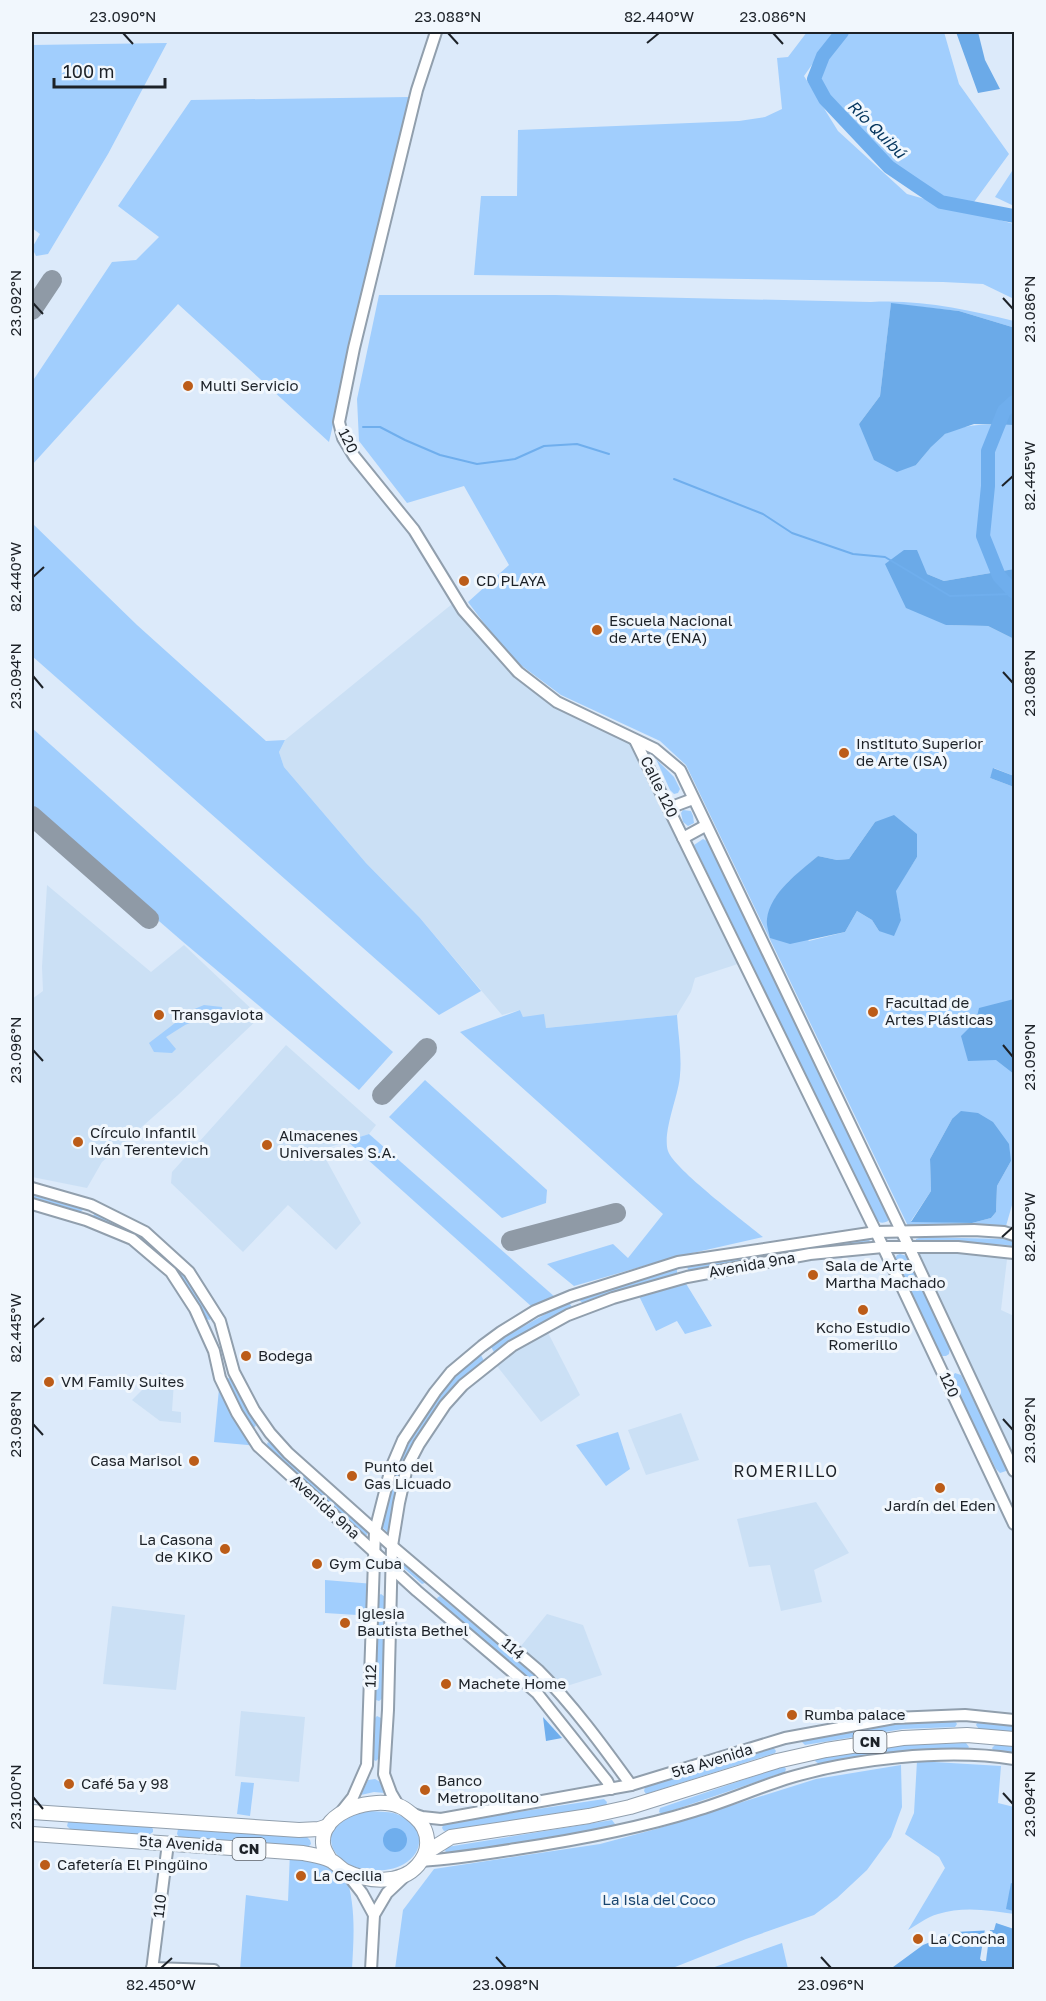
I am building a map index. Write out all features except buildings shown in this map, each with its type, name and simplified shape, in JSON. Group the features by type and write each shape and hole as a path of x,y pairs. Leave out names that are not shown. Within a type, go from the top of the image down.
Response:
{"highway":[{"name":"5ta Avenida","path":"32,1834 303,1853 330,1860 345,1871 364,1878 382,1880 404,1877 414,1870 424,1856 451,1837 589,1816 630,1807 777,1761 867,1742 903,1738 967,1735 1014,1739"},
{"name":"5ta Avenida","path":"32,1812 299,1830 328,1826 351,1807 363,1804 375,1803 404,1809"},
{"path":"404,1809 423,1825 451,1837"},
{"path":"423,1825 428,1840 424,1856"},
{"path":"328,1826 323,1836 323,1845 330,1860"}],"main road":[{"name":"120","path":"436,32 417,90 354,348 339,422 343,438 354,456 414,530 464,610 518,672 557,702 635,740"},
{"name":"Calle 120","path":"635,740 656,749 680,770 902,1232"},
{"name":"Calle 120","path":"635,740 883,1247"},
{"path":"669,808 693,799"},
{"path":"683,838 705,826"},
{"name":"Avenida 9na","path":"32,1188 91,1205 145,1232 189,1272 220,1321 234,1372 254,1410 288,1453 375,1531 391,1468 399,1449 415,1420 435,1392 451,1372 501,1332 535,1311 571,1296 678,1262 876,1232 974,1230 1014,1235"},
{"name":"Avenida 9na","path":"32,1204 86,1220 132,1239 171,1272 195,1309 213,1351 220,1378 237,1413 258,1446 392,1568"},
{"name":"120","path":"902,1232 1014,1471"},
{"name":"120","path":"883,1247 1014,1524"},
{"name":"Avenida 9na","path":"392,1568 393,1546 407,1467 433,1422 463,1385 512,1346 560,1319 613,1298 687,1277 810,1254 883,1247 958,1247 1014,1253"},
{"path":"571,1296 583,1310"},
{"name":"114","path":"375,1531 517,1651 557,1689 632,1785"},
{"name":"112","path":"340,1814 353,1797 367,1765 375,1531"},
{"name":"114","path":"392,1568 537,1693 607,1781 611,1790"},
{"name":"112","path":"392,1568 384,1774 390,1793 404,1809"},
{"name":"5ta Avenida","path":"404,1809 422,1817 441,1819 611,1790 785,1738 894,1718 965,1716 1014,1720"},
{"path":"424,1856 510,1850 624,1830 694,1811 786,1779 859,1762 966,1755 1014,1759"},
{"path":"363,1774 384,1774"},
{"name":"110","path":"152,1969 168,1844"},
{"path":"345,1871 362,1893 374,1915"},
{"path":"371,1970 374,1915 387,1893 404,1877"},
{"path":"152,1969 214,1970"}],"shaded area":[{"path":"956,32 978,32 985,60 1000,89 978,93"},
{"path":"891,303 959,311 1012,327 1014,331 1014,425 974,424 945,434 916,465 897,472 874,460 859,424 880,396"},
{"path":"904,550 917,550 927,574 944,581 1014,569 1014,639 988,626 946,625 906,608 885,564"},
{"path":"457,600 518,672 557,702 635,740 744,962 695,978 691,992 677,1015 546,1028 523,1017 520,1010 502,1015 420,918 366,863 284,767 279,752 285,740"},
{"path":"993,768 1014,776 1014,787 990,778"},
{"path":"894,815 917,834 917,857 896,891 901,920 894,936 879,931 872,920 857,911 845,932 790,944 770,938 767,926 769,909 786,884 818,856 837,860 849,859 875,822"},
{"path":"47,885 151,972 184,945 260,1017 178,1095 102,1162 87,1188 32,1177 32,999 43,991 42,967"},
{"path":"1014,999 1014,1074 996,1060 968,1061 961,1036 976,1021 979,1008"},
{"name":"Almacenes Universales S.A.","path":"286,1045 376,1125 369,1134 327,1148 323,1154 361,1223 336,1250 288,1205 243,1252 171,1183 172,1172"},
{"path":"961,1111 978,1113 993,1122 1009,1144 1011,1161 997,1186 996,1212 991,1218 972,1223 911,1222 931,1191 930,1159 952,1119"},
{"path":"909,1247 1008,1251 1001,1310 1014,1316 1014,1471"},
{"path":"545,1327 580,1395 541,1422 493,1361"},
{"path":"160,1372 174,1382 172,1411 181,1412 181,1423 160,1421 132,1400"},
{"path":"681,1413 699,1460 646,1475 628,1430"},
{"path":"816,1502 849,1553 814,1570 822,1602 781,1611 770,1565 749,1567 737,1519"},
{"path":"112,1606 185,1615 176,1690 103,1684"},
{"path":"547,1614 583,1625 602,1675 557,1689 517,1651"},
{"path":"241,1711 305,1717 299,1782 235,1776"},
{"path":"543,1717 562,1738 546,1741"},
{"path":"395,1828 400,1829 406,1835 406,1845 400,1851 395,1852 390,1851 384,1845 383,1840 384,1835 390,1829"},
{"path":"1011,1883 1014,1884 1014,1911 1006,1909"},
{"path":"996,1923 1014,1929 1014,1969 889,1970 923,1945 955,1932 994,1930"}],"green space":[{"path":"807,32 835,32 804,76 838,131 907,194 1014,224 1014,299 983,284 943,282 474,275 481,196 517,196 518,130 739,121 765,117 782,109 777,58 788,57"},
{"path":"842,32 944,32 959,84 1009,154 974,202 941,202 889,167 825,99 814,79 823,56"},
{"path":"167,43 108,154 48,254 36,256 32,248 40,234 32,228 32,45"},
{"path":"409,97 329,442 178,304 32,465 32,382 112,262 136,260 159,237 118,206 191,100"},
{"path":"1014,168 1014,206 995,197"},
{"name":"Instituto Superior de Arte (ISA)","path":"379,295 555,295 908,302 961,309 1014,321 1014,331 1012,327 959,311 891,304 880,396 859,424 916,465 937,440 953,430 979,425 1014,425 1014,569 944,581 927,574 946,625 988,626 1014,639 1014,776 994,768 990,778 1014,787 1014,1198 1006,1226 908,1226 686,765 660,741 561,695 522,666 498,642 468,602 509,565 464,486 407,503 359,441 357,399","holes":["875,822 917,857 895,891 901,920 879,931 872,920 857,911 845,932 809,941 775,898 789,881 818,856 837,860 849,859","952,1119 1011,1161 997,1186 996,1212 991,1218 972,1223 911,1221 931,1191 930,1159"]},
{"path":"32,523 137,625 266,741 285,740 279,752 284,767 366,863 420,918 481,991 439,1015 32,656"},
{"path":"32,728 393,1052 359,1090 32,811"},
{"path":"656,759 674,777 680,789 678,793 674,794 670,790"},
{"path":"683,810 691,811 694,823 688,826 683,822 681,813"},
{"path":"703,839 709,842 888,1216 888,1221 881,1222 875,1218 694,845"},
{"path":"204,1005 222,1007 223,1014 202,1018 166,1037 176,1049 172,1053 154,1052 149,1043 192,1010"},
{"path":"520,1010 523,1017 544,1014 546,1028 677,1015 680,1075 667,1134 668,1151 696,1182 763,1237 675,1257 574,1286 547,1264 613,1244 628,1258 663,1214 460,1032"},
{"path":"425,1080 547,1190 546,1203 502,1218 389,1117"},
{"path":"369,1134 555,1297 531,1306 347,1141"},
{"path":"32,1192 82,1207 83,1210 77,1213 32,1199"},
{"path":"96,1211 146,1238 185,1274 211,1316 210,1320 206,1319 174,1270 95,1218 93,1216"},
{"path":"866,1237 870,1241 868,1243 827,1247 692,1271 688,1270 687,1266 689,1264"},
{"path":"922,1237 1002,1239 1014,1241 1014,1247 916,1241"},
{"path":"900,1254 907,1256 950,1348 946,1356 938,1352 895,1259"},
{"path":"673,1268 677,1269 677,1275 584,1304 579,1300 581,1297"},
{"path":"685,1282 712,1326 685,1334 677,1321 656,1331 639,1296"},
{"path":"565,1303 572,1307 494,1352 491,1347 494,1343"},
{"path":"481,1355 484,1361 449,1395 431,1419 406,1461 403,1461 401,1459 425,1412 457,1373"},
{"path":"955,1373 961,1375 1007,1467 1006,1471 1000,1473 996,1469 951,1378"},
{"path":"220,1378 258,1446 214,1442"},
{"path":"228,1378 231,1379 255,1427 249,1425 225,1382"},
{"path":"618,1432 630,1469 606,1486 576,1445"},
{"path":"268,1442 367,1530 367,1535 363,1535 269,1450"},
{"path":"397,1470 401,1475 390,1532 387,1532 382,1527"},
{"path":"398,1560 401,1560 425,1583 422,1584 399,1564"},
{"path":"325,1580 374,1584 373,1616 325,1613"},
{"path":"381,1594 385,1597 383,1698 379,1701 375,1696 378,1596"},
{"path":"440,1596 540,1680 540,1683 532,1681 438,1601 437,1598"},
{"path":"377,1716 381,1718 379,1758 376,1761 372,1759 374,1719"},
{"path":"955,1721 957,1724 955,1727 903,1729 805,1745 802,1742 879,1725"},
{"path":"978,1721 1014,1724 1014,1732 979,1729 976,1725"},
{"path":"966,1743 969,1747 966,1751 892,1752 819,1764 815,1761 817,1758 893,1745"},
{"path":"996,1744 1014,1747 1014,1754 994,1752 992,1748"},
{"path":"773,1747 775,1753 646,1794 644,1791 645,1787"},
{"path":"917,1761 1001,1766 998,1803 1014,1807 1014,1914 986,1910 957,1910 934,1915 908,1930 945,1868 939,1857 905,1834 914,1813"},
{"name":"La Isla del Coco","path":"901,1765 902,1807 891,1837 867,1870 837,1898 814,1915 670,1969 395,1969 403,1910 434,1869 600,1844 816,1779"},
{"path":"784,1766 785,1772 662,1814 659,1812 660,1808"},
{"path":"375,1779 382,1783 385,1793 374,1792 361,1795 368,1780"},
{"path":"241,1782 254,1783 250,1816 237,1814"},
{"path":"604,1799 607,1802 606,1806 444,1831 442,1828 444,1823"},
{"path":"371,1811 396,1814 412,1824 419,1836 419,1843 417,1850 407,1862 390,1869 369,1870 349,1864 335,1852 331,1834 339,1824 352,1815"},
{"path":"612,1820 615,1824 614,1828 529,1843 448,1854 445,1851 447,1847"},
{"path":"68,1822 149,1825 153,1832 147,1836 71,1830 67,1826"},
{"path":"178,1829 306,1836 311,1844 308,1847 181,1840 177,1834"},
{"path":"290,1852 345,1871 353,1908 352,1969 240,1970 246,1895 288,1901"},
{"path":"782,1943 788,1969 709,1969"}],"pier":[{"path":"985,1929 990,1930 986,1961 982,1961 980,1959"}],"waterway":[{"name":"Río Quibú","path":"842,32 823,56 814,79 825,99 889,167 941,202 1014,216"},
{"name":"Río Quibú","path":"1014,402 1004,411 988,451 988,486 983,536 999,576 1014,592"},
{"path":"363,427 380,427 440,455 477,464 515,459 544,446 577,444 609,454"},
{"path":"674,479 763,514 792,533 853,554 885,557 950,596 1014,594"}],"taxiway":[{"path":"32,310 52,280"},
{"path":"32,816 149,919"},
{"path":"382,1095 427,1048"},
{"path":"511,1241 616,1213"}],"place":[{"name":"Multi Servicio","path":"188,386"},
{"name":"CD PLAYA","path":"464,581"},
{"name":"Escuela Nacional de Arte (ENA)","path":"597,630"},
{"name":"Instituto Superior de Arte (ISA)","path":"844,753"},
{"name":"Facultad de Artes Plásticas","path":"873,1012"},
{"name":"Transgaviota","path":"159,1015"},
{"name":"Círculo Infantil Iván Terentevich","path":"78,1142"},
{"name":"Almacenes Universales S.A.","path":"267,1145"},
{"name":"Sala de Arte Martha Machado","path":"813,1275"},
{"name":"Kcho Estudio Romerillo","path":"863,1310"},
{"name":"Bodega","path":"246,1356"},
{"name":"VM Family Suites","path":"49,1382"},
{"name":"Casa Marisol","path":"194,1461"},
{"name":"Punto del Gas Licuado","path":"352,1476"},
{"name":"Jardín del Eden","path":"940,1488"},
{"name":"La Casona de KIKO","path":"225,1549"},
{"name":"Gym Cuba","path":"317,1564"},
{"name":"Iglesia Bautista Bethel","path":"345,1623"},
{"name":"Machete Home","path":"446,1684"},
{"name":"Rumba palace","path":"792,1715"},
{"name":"Café 5ª y 98","path":"69,1784"},
{"name":"Banco Metropolitano","path":"425,1790"},
{"name":"Cafetería El Pingüino","path":"45,1865"},
{"name":"La Cecilia","path":"301,1876"},
{"name":"La Concha","path":"918,1939"}],"district":[{"name":"ROMERILLO","path":"786,1471"}]}
